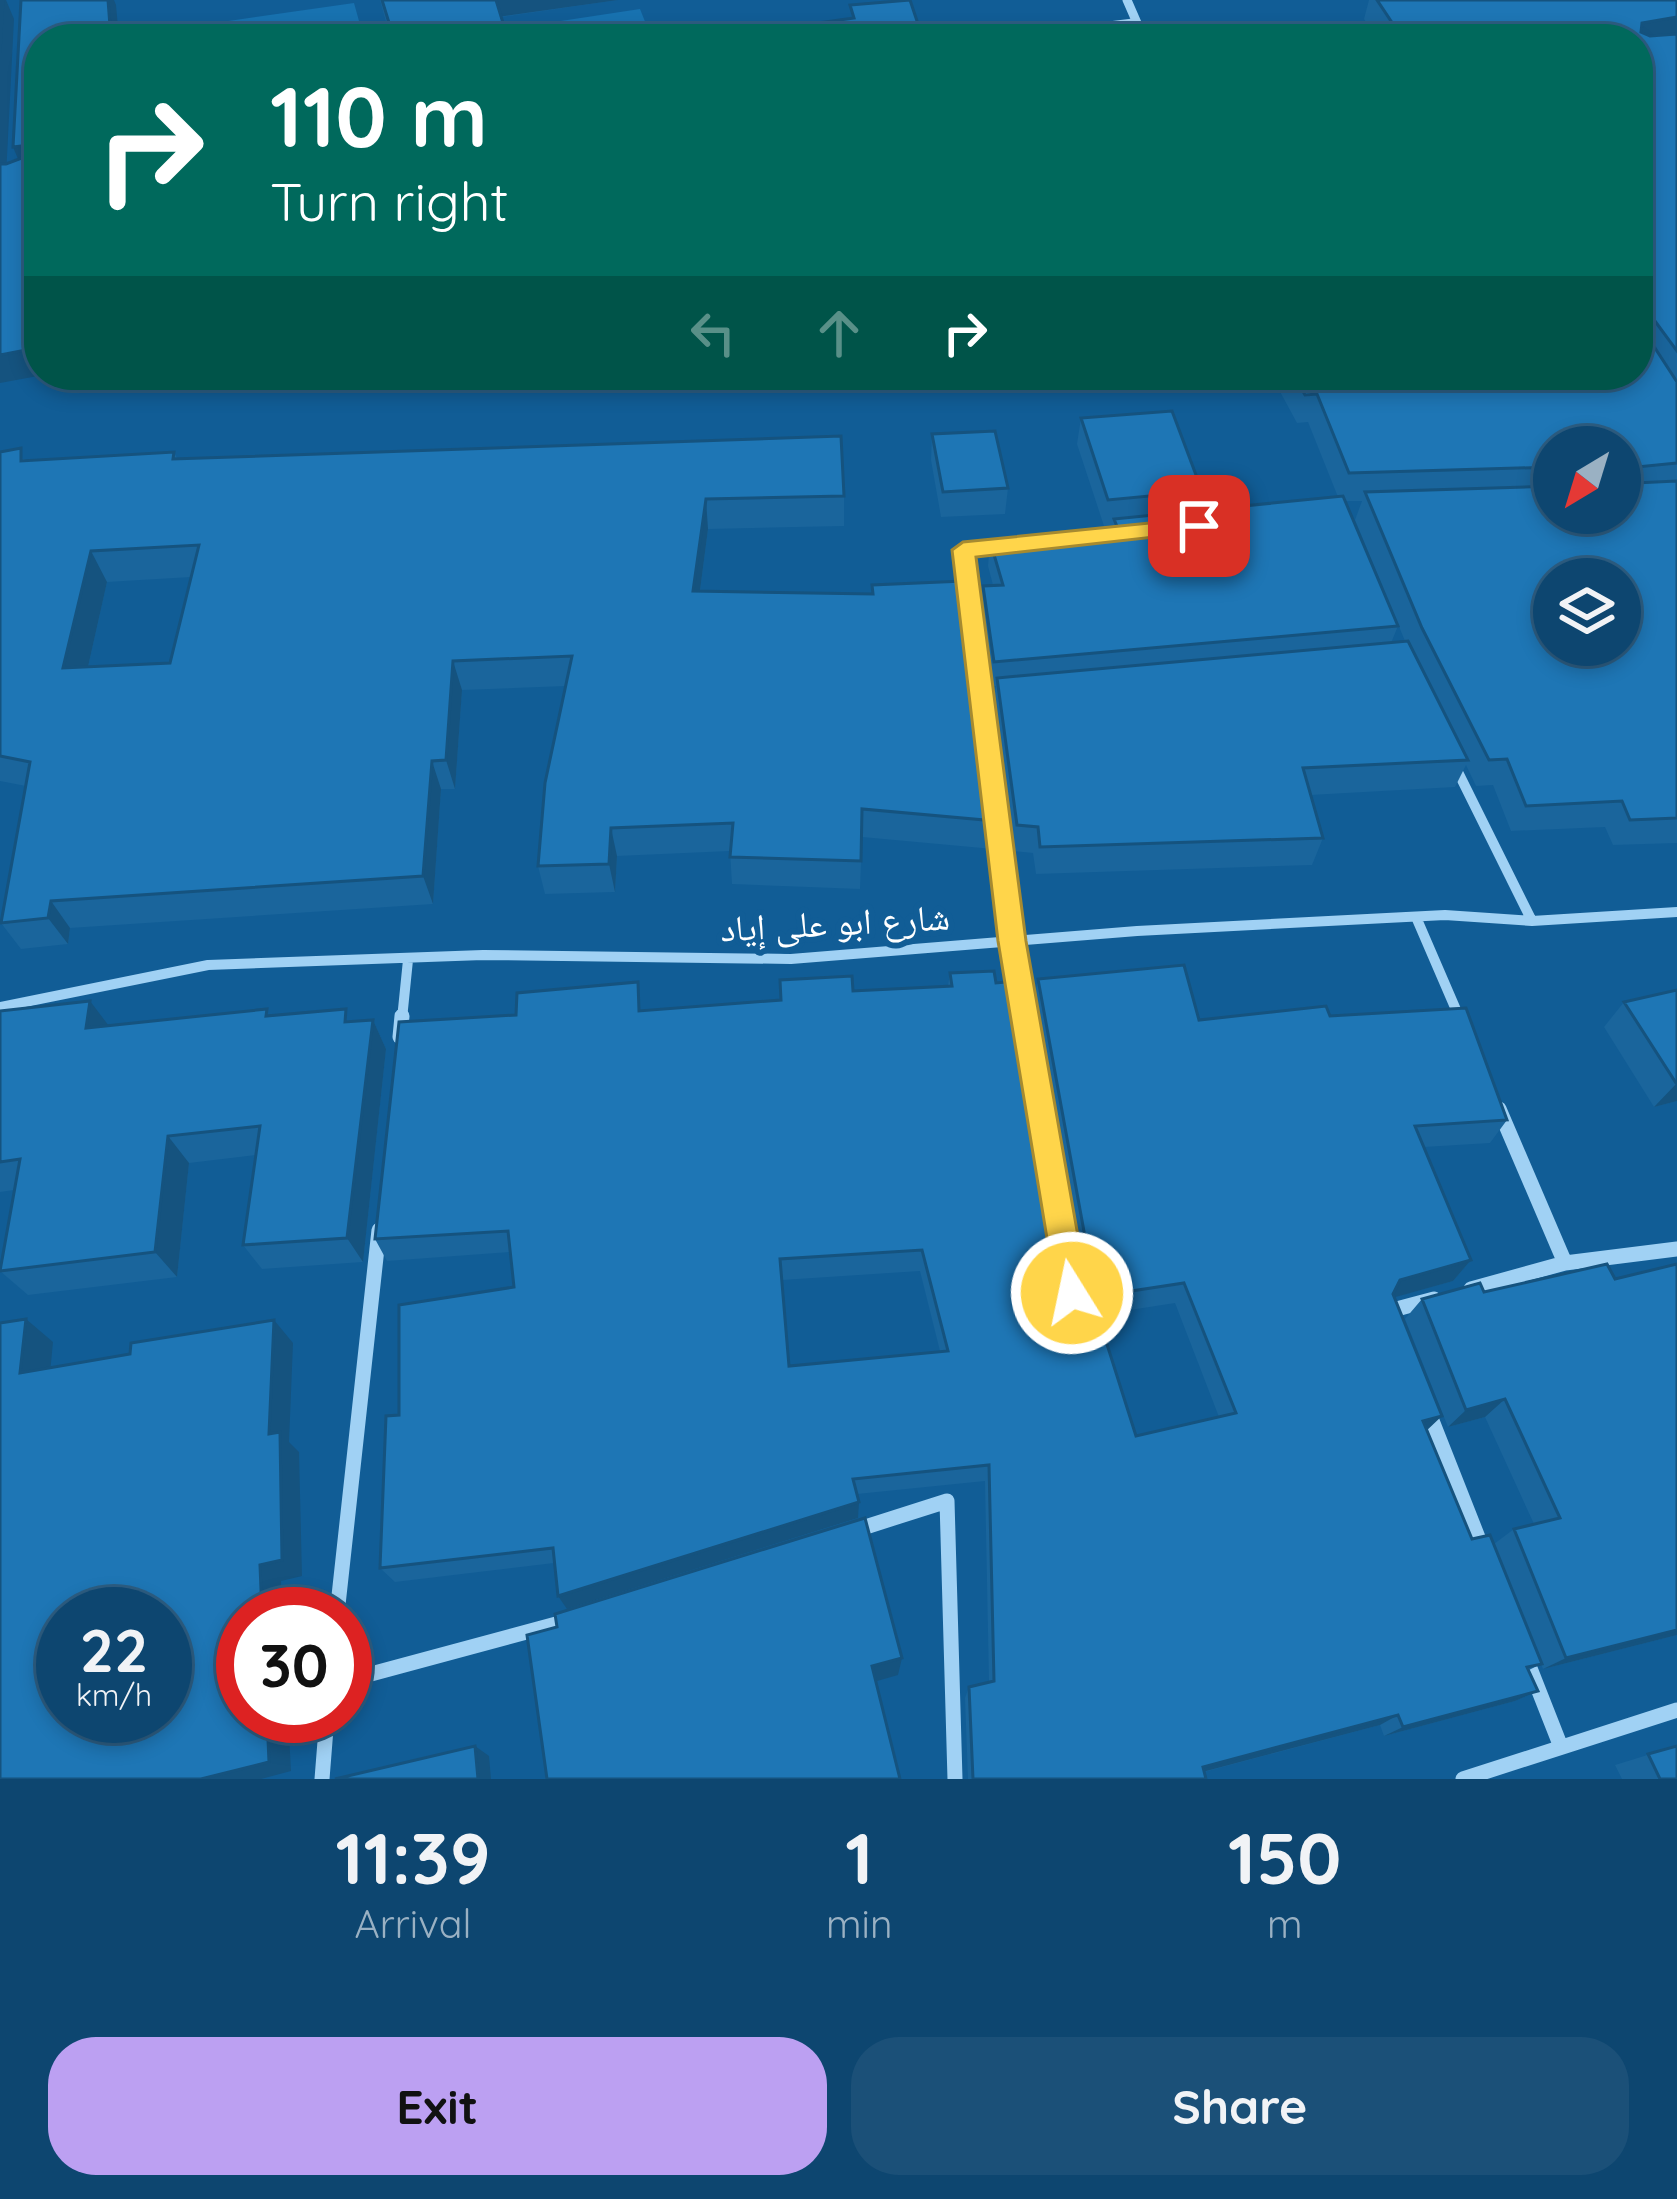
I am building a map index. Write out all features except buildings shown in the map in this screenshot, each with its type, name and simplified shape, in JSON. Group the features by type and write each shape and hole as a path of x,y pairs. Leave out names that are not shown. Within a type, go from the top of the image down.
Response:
{"street":[{"path":"1127,0 1138,24"},
{"path":"1011,545 963,550 1012,941 1072,1293"},
{"path":"983,697 1007,694"},
{"path":"1452,760 1532,921"},
{"name":"شارع ابو على إياد","path":"0,1007 208,965 483,955 791,959 1416,917 1532,921 1677,913"},
{"path":"1416,917 1463,1025"},
{"path":"398,1054 408,960"},
{"path":"1491,1090 1565,1263"},
{"path":"340,1587 380,1217"},
{"path":"1397,1333 1389,1311 1565,1263 1677,1249"},
{"path":"1423,1398 1492,1572"},
{"path":"834,1538 946,1501 956,1779"},
{"path":"372,1674 587,1616"},
{"path":"1518,1638 1561,1747"},
{"path":"1463,1779 1677,1710"},
{"path":"322,1779 325,1743"}],"lane":[{"path":"1113,24 1137,21"}],"shaded area":[{"path":"354,3 360,24 208,24"},
{"path":"640,9 646,24 541,24"}],"route":[{"path":"1072,1293 1012,941 963,550 1199,526"}]}
